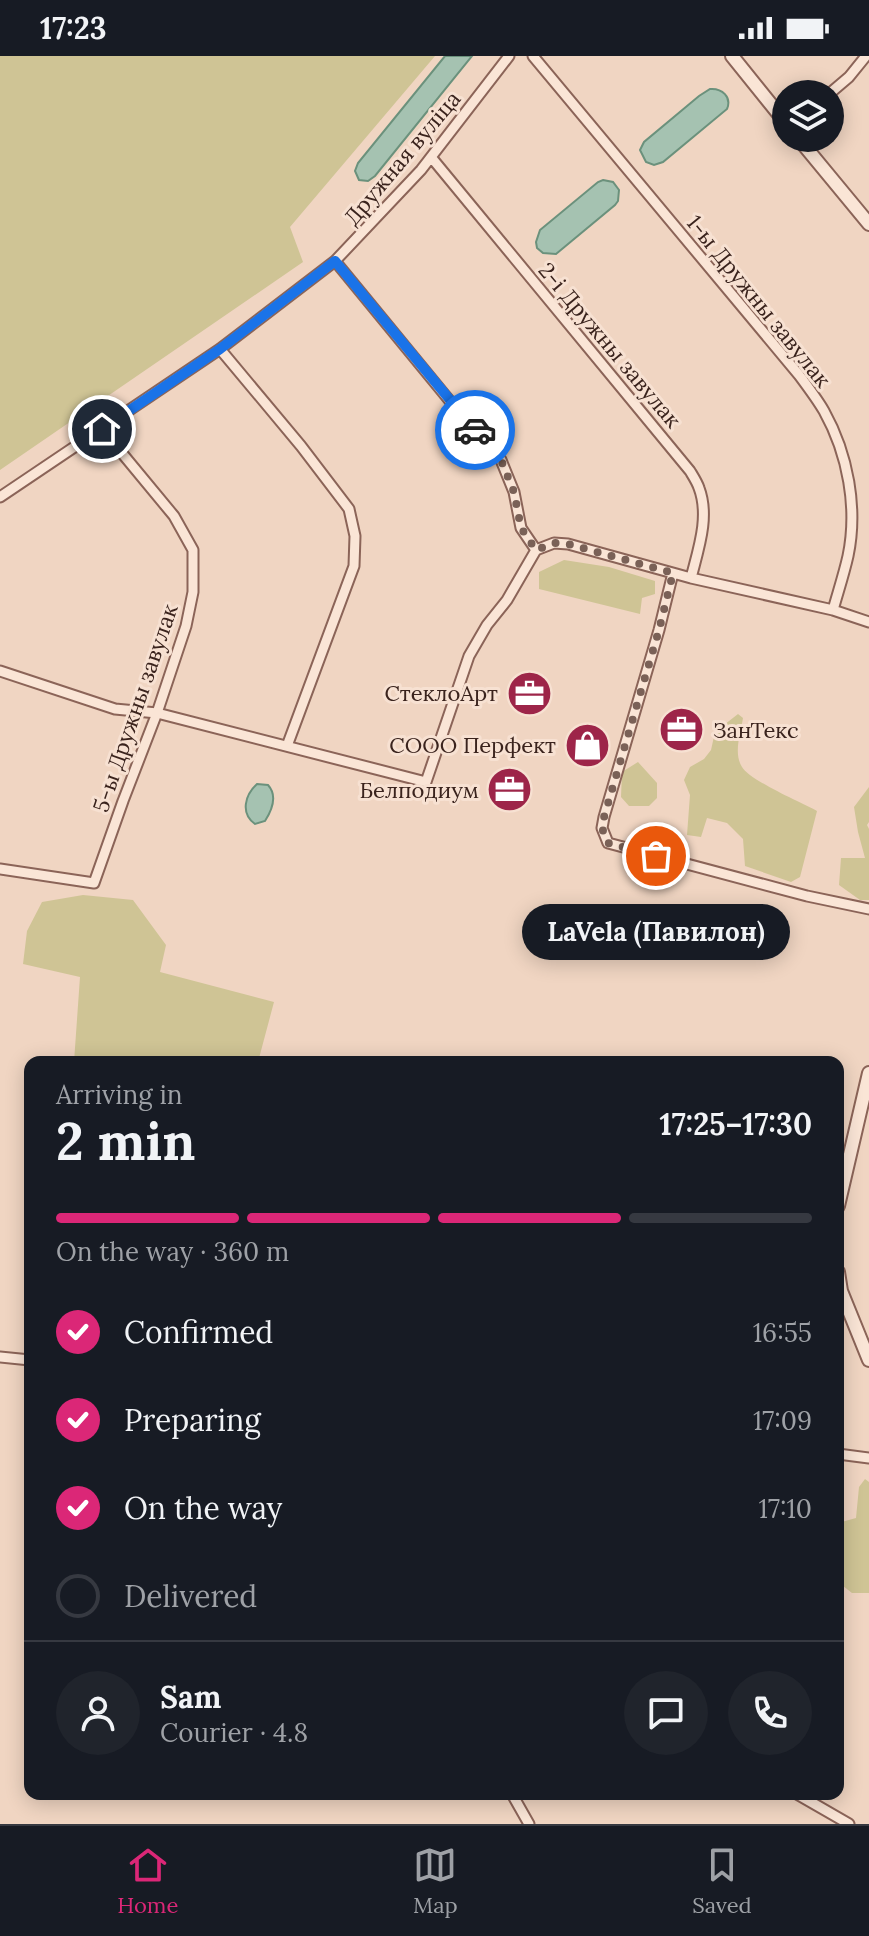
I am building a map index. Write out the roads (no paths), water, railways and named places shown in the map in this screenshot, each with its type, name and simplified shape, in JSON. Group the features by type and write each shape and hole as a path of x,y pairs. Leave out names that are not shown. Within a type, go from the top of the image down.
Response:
{"street":[{"name":"Дружная вуліца","path":"0,497 220,349 335,261 431,157 509,56"},
{"name":"1-ы Дружны завулак","path":"533,56 799,375 823,410 839,442 852,508 848,554 833,610"},
{"path":"732,56 772,106"},
{"path":"844,81 866,56"},
{"path":"810,152 869,224"},
{"name":"2-і Дружны завулак","path":"431,157 690,471 700,490 703,512 703,532 691,578"},
{"path":"335,261 501,460 514,492 521,528 536,550"},
{"path":"220,349 349,509 355,536 354,566 287,746"},
{"name":"5-ы Дружны завулак","path":"0,869 94,883 186,626 193,592 193,550 174,516 102,429"},
{"path":"0,671 115,709 157,713 426,782 469,656 536,550 554,543 833,610 869,622"},
{"path":"673,573 604,817 602,828 608,843 807,896 869,909"},
{"path":"844,1180 869,1073"},
{"path":"844,1298 869,1360"},
{"path":"0,1357 24,1359"},
{"path":"844,1455 869,1458"},
{"path":"515,1800 529,1824"},
{"path":"807,1800 849,1824"}],"place":[{"name":"СтеклоАрт","path":"529,693"},
{"name":"ЗанТекс","path":"682,730"},
{"name":"СООО Перфект","path":"587,745"},
{"name":"Белподиум","path":"510,790"},
{"name":"LaVela (Павилон)","path":"656,856"}]}
